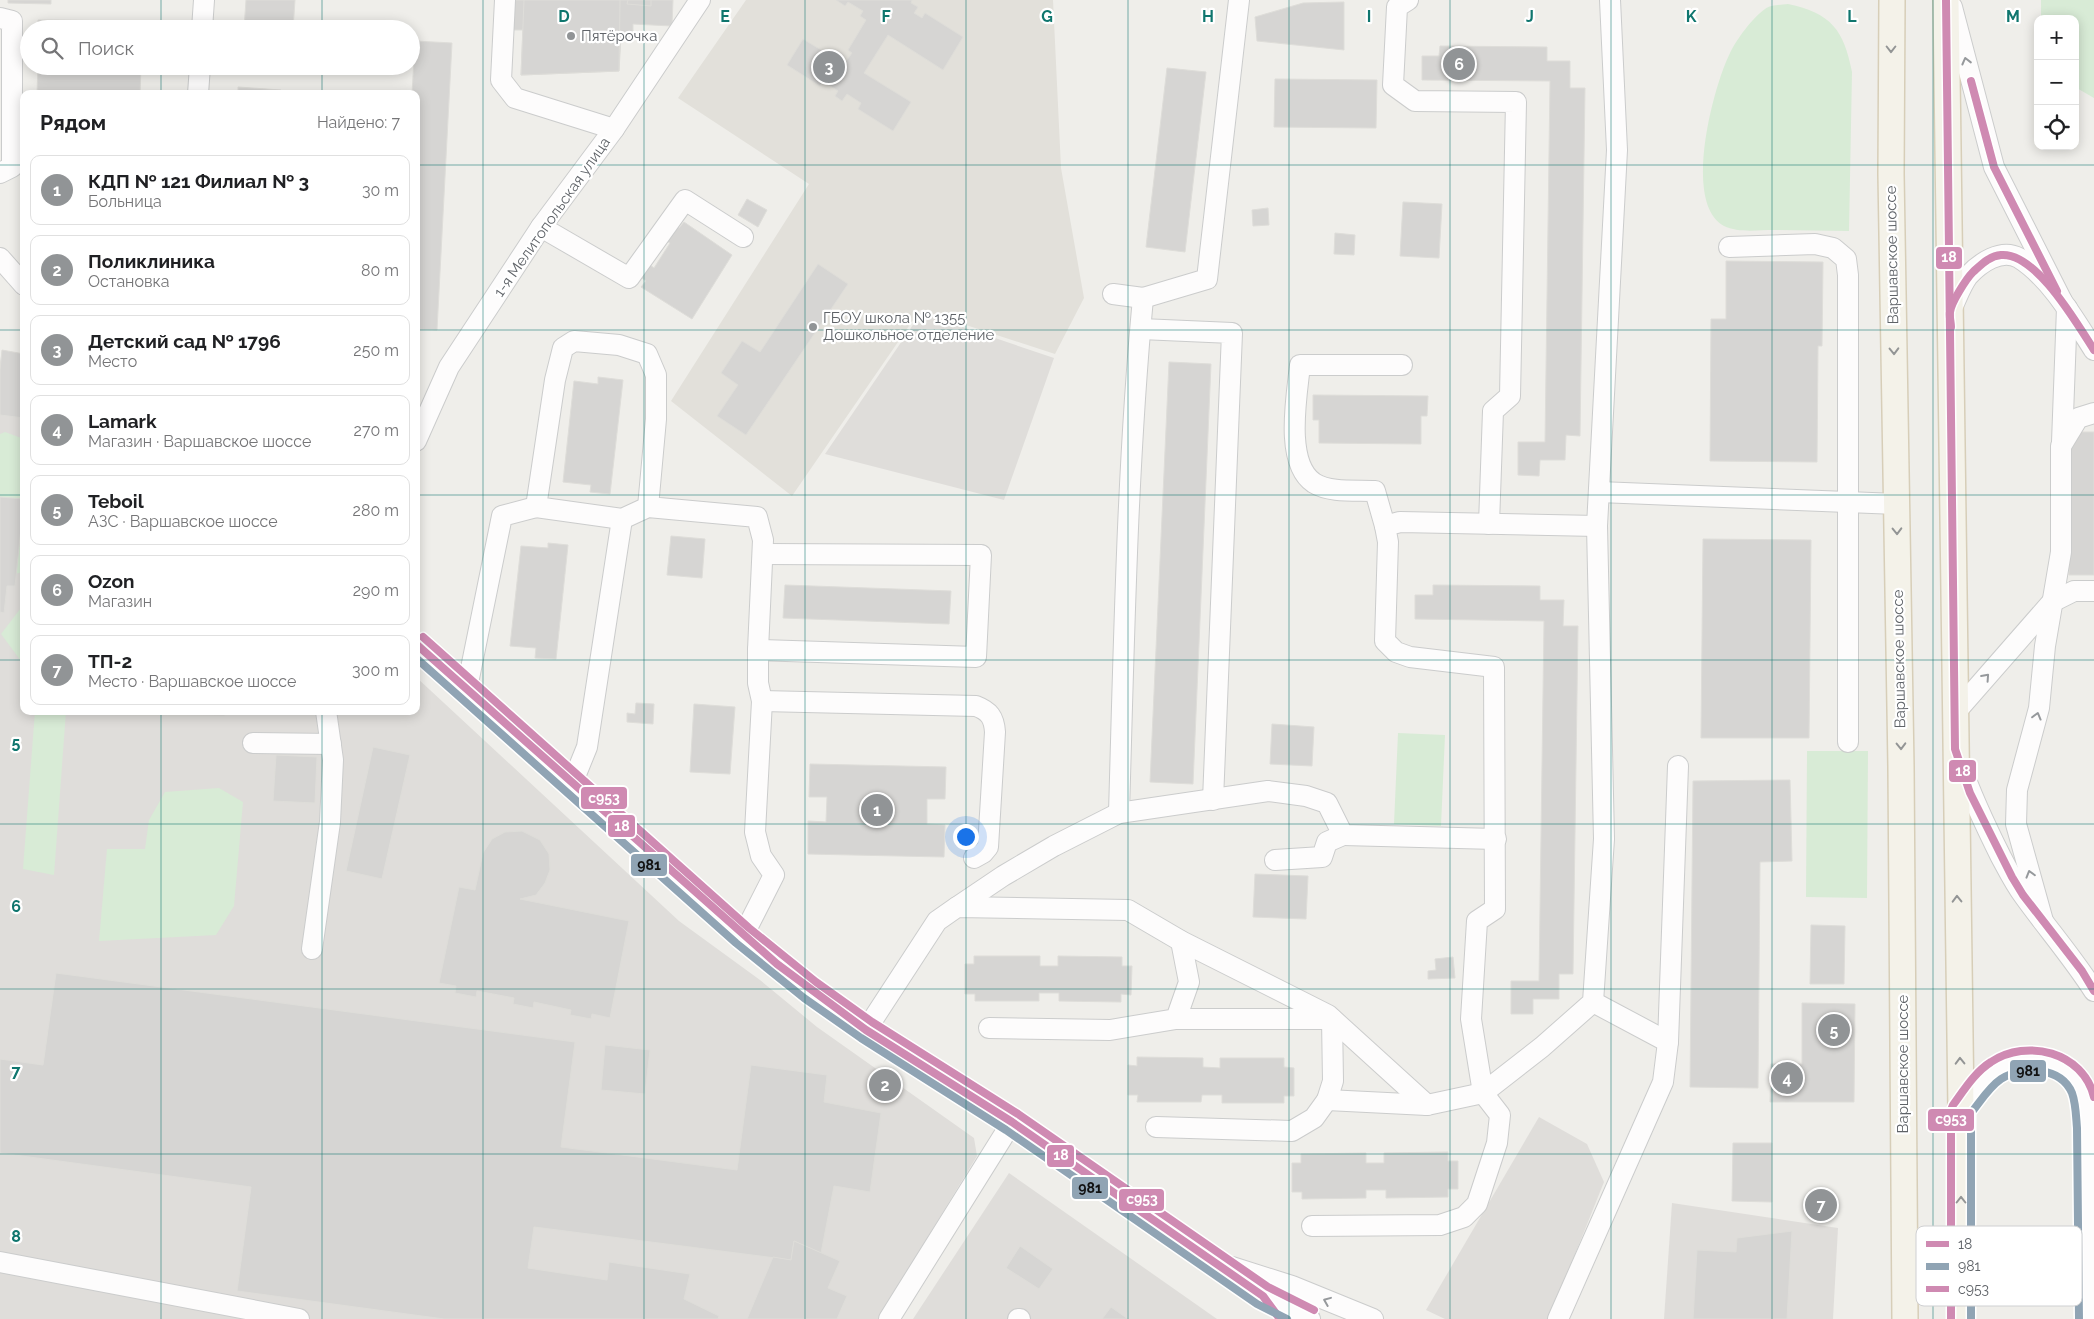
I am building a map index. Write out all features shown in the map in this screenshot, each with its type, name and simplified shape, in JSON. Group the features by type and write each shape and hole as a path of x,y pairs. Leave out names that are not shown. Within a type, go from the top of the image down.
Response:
{"main road":[{"name":"Варшавское шоссе","path":"1892,0 1891,174 1901,767 1905,1319"},
{"path":"1946,0 1961,1226"},
{"path":"1961,1306 1961,1319"}],"street":[{"path":"203,20 204,0"},
{"path":"505,0 501,80 515,98 614,129"},
{"name":"1-я Мелитопольская улица","path":"420,432 449,367 541,227 614,129 700,0"},
{"path":"1113,294 1143,298 1207,279 1239,0"},
{"path":"1408,0 1397,7 1392,85 1415,101 1516,102 1510,396 1493,411 1489,524"},
{"path":"1327,1100 1427,1105 1483,1093 1542,1048 1593,1002 1604,838 1597,526 1617,150 1610,0"},
{"path":"1950,0 1994,167 2064,304 2094,350"},
{"path":"0,18 12,21 12,167 0,174"},
{"path":"198,90 199,75"},
{"path":"541,227 629,278 685,200 743,237"},
{"path":"1729,247 1815,244 1833,248 1846,259 1848,275 1848,742"},
{"path":"1950,311 1968,277 1986,260 2000,255 2018,257 2041,277 2064,304 2061,552 2052,602 2039,708 2017,790 2016,824 2043,921"},
{"path":"0,258 20,280"},
{"path":"1119,813 1124,638 1143,298"},
{"path":"1140,329 1232,333 1213,800"},
{"path":"536,507 557,372 563,348 574,341 619,345 647,354 656,376 656,419 648,507"},
{"path":"1312,1226 1440,1225 1464,1217 1477,1204 1497,1143 1500,1115 1483,1093 1472,1019 1478,921 1495,909 1494,667 1410,657 1396,652 1385,641 1388,542 1375,491 1330,489 1313,482 1301,467 1295,442 1300,365 1402,365"},
{"path":"2061,446 2078,418 2094,413"},
{"path":"1599,492 1897,504"},
{"path":"467,688 502,516 536,507 622,519 648,507 756,517 764,540 764,554 758,650 758,683 762,701 755,832 761,856 774,875 744,936"},
{"path":"572,784 587,747 622,519"},
{"path":"1385,526 1400,522 1597,526"},
{"path":"758,650 976,656 980,554 764,554"},
{"path":"1954,714 2052,602 2074,591 2094,591"},
{"path":"420,647 783,969 866,1030 1012,1122 1263,1296 1310,1319"},
{"path":"762,701 976,706 985,709 991,715 995,732 988,847 983,853 974,858"},
{"path":"312,949 330,822 333,760 327,715"},
{"path":"252,743 331,744"},
{"path":"1955,750 1970,793 1985,826 2023,895 2082,971 2094,991"},
{"path":"1558,1319 1663,1082 1668,1042 1678,766"},
{"path":"866,1030 937,921 1003,876 1119,813 1268,791 1306,796 1327,804 1343,835"},
{"path":"1275,860 1322,857 1327,842 1343,835 1496,839"},
{"path":"958,907 1128,910 1181,941 1301,1000 1332,1018 1427,1105"},
{"path":"1176,1019 1189,982 1181,941"},
{"path":"1593,1002 1668,1042"},
{"path":"989,1028 1110,1030 1176,1019 1332,1018"},
{"path":"1156,1127 1292,1132 1314,1118 1327,1100 1333,1081 1332,1018"},
{"path":"1961,1110 1981,1084 1996,1070 2008,1064 2027,1060 2049,1062 2072,1076 2080,1086 2086,1110 2089,1319"},
{"path":"889,1319 1012,1122"},
{"path":"1212,1261 1292,1286 1373,1319"},
{"path":"0,1262 230,1304 299,1319"},
{"path":"1263,1296 1278,1318"}],"shaded area":[{"path":"746,0 1053,0 1061,168 1084,298 1055,354 920,310 792,496 671,401 809,184 678,98"},
{"path":"921,313 1054,358 1004,500 825,454"},
{"path":"2,350 20,353 20,715 420,715 420,681 679,921 760,980 817,1027 974,1138 977,1156 878,1319 0,1319 0,363"},
{"path":"1539,1117 1587,1144 1604,1182 1549,1319 1445,1319 1426,1310"},
{"path":"1009,1173 1217,1319 913,1319"},
{"path":"1672,1203 1838,1228 1833,1319 1664,1319"}],"green space":[{"path":"2041,0 2094,0 2094,98 2079,89 2079,15 2041,15"},
{"path":"1788,4 1803,8 1825,18 1840,34 1849,57 1852,72 1849,231 1735,230 1724,226 1712,214 1705,194 1703,171 1705,144 1716,91 1723,69 1736,42 1755,17 1770,7"},
{"path":"5,432 20,438 20,573 0,577 0,434"},
{"path":"20,609 20,660 1,634"},
{"path":"35,715 66,715 54,875 23,869"},
{"path":"1398,733 1445,735 1441,826 1394,824"},
{"path":"1807,751 1868,751 1867,898 1806,897"},
{"path":"219,788 243,802 234,906 216,935 99,941 107,849 145,849 149,820 165,792"}],"building":[{"path":"8,0 51,0 51,4 8,3"},
{"path":"246,0 295,0 294,20 245,20"},
{"name":"Пятёрочка","path":"514,0 673,0 672,26 633,24 633,37 621,37 619,71 521,75 523,30 513,30"},
{"name":"Пятёрочка","path":"524,0 620,0 619,71 521,75"},
{"path":"628,0 651,0 651,6 627,4"},
{"path":"836,0 912,0 911,3 918,7 914,13 922,18 925,13 963,37 943,70 888,35 864,73 911,102 893,131 858,109 861,103 847,94 842,101 835,96 838,91 823,81 820,86 787,65 803,39 844,64 852,53 848,50 866,20 860,16 863,11 848,2 845,6"},
{"path":"1344,2 1344,50 1257,41 1255,17 1303,3"},
{"path":"420,41 452,43 437,330 420,329 420,90 412,90 413,75 420,75"},
{"path":"1440,46 1547,47 1547,61 1570,61 1570,88 1585,88 1580,436 1566,435 1565,460 1540,460 1539,476 1518,475 1518,442 1545,442 1550,81 1422,80 1422,56 1439,56"},
{"path":"1167,68 1206,72 1185,252 1146,247"},
{"path":"38,75 141,75 140,90 37,90"},
{"path":"1275,79 1377,80 1376,128 1274,127"},
{"path":"238,87 281,90 238,90"},
{"path":"747,199 767,210 758,227 738,215"},
{"path":"1403,202 1442,204 1439,258 1400,256"},
{"path":"1268,208 1269,225 1253,226 1252,210"},
{"path":"684,222 732,255 692,319 641,287 646,281 642,278 650,265 654,268 670,243 665,240 674,226 679,228"},
{"path":"1335,233 1355,235 1354,255 1334,254"},
{"path":"1726,261 1823,262 1822,346 1818,346 1817,462 1710,461 1711,319 1726,319"},
{"path":"818,264 848,284 746,435 717,416 738,385 721,373 742,341 760,352"},
{"path":"2,350 20,353 20,418 0,415"},
{"path":"1169,362 1211,364 1193,784 1150,782"},
{"path":"598,377 623,380 610,494 590,492 591,485 563,482 574,381 598,384"},
{"path":"1313,395 1428,396 1427,416 1421,416 1421,444 1319,443 1319,420 1313,420"},
{"path":"2070,432 2094,432 2094,575 2069,575"},
{"path":"0,497 20,499 20,538 15,586 7,586 4,613 0,612"},
{"path":"671,536 705,539 702,578 667,575"},
{"path":"1703,539 1811,540 1809,738 1701,738"},
{"path":"548,543 568,545 556,659 535,658 536,648 510,646 521,546 548,548"},
{"path":"785,585 951,591 949,624 783,618"},
{"path":"1433,585 1540,586 1540,600 1564,600 1563,626 1578,626 1573,974 1559,974 1559,999 1533,999 1533,1014 1511,1014 1511,981 1539,981 1544,621 1415,619 1415,595 1433,595"},
{"path":"636,703 654,704 653,724 627,722 627,713 635,714"},
{"path":"694,704 735,707 730,774 690,772"},
{"path":"110,715 225,715 225,716"},
{"path":"1272,724 1314,727 1312,766 1270,764"},
{"path":"373,747 410,755 382,879 346,871"},
{"path":"276,755 317,757 315,803 273,801"},
{"path":"810,764 946,767 945,799 927,799 927,824 945,825 944,857 808,854 808,821 826,822 827,797 809,797"},
{"path":"1790,780 1792,861 1760,862 1758,1088 1690,1087 1693,781"},
{"path":"522,831 540,840 549,854 550,870 545,883 536,895 520,899 629,921 610,1018 592,1014 591,1019 570,1015 571,1010 534,1002 533,1008 513,1004 514,998 477,991 476,997 455,993 456,986 439,983 459,887 475,890 483,853 492,839 505,832"},
{"path":"1255,874 1308,876 1306,919 1253,917"},
{"path":"1811,925 1845,926 1844,984 1810,984"},
{"path":"974,956 1040,956 1040,966 1058,966 1058,956 1122,957 1122,966 1132,966 1131,995 1121,994 1121,1002 1059,1001 1059,993 1039,993 1039,1001 975,1001 975,994 965,994 965,964 974,964"},
{"path":"1453,957 1455,978 1428,979 1428,971 1436,970 1435,959"},
{"path":"56,973 575,1042 561,1147 737,1170 751,1065 827,1075 824,1102 881,1113 870,1192 834,1186 821,1253 794,1241 791,1260 534,1227 528,1268 607,1280 609,1262 690,1274 684,1299 719,1316 718,1319 444,1319 237,1291 251,1187 0,1153 0,1059 43,1065"},
{"path":"1802,1003 1855,1004 1854,1102 1770,1102 1771,1064 1802,1064"},
{"path":"605,1045 650,1050 645,1094 601,1090"},
{"path":"1137,1057 1203,1058 1203,1067 1220,1068 1220,1058 1284,1058 1284,1067 1294,1068 1294,1096 1284,1096 1284,1103 1222,1103 1222,1095 1202,1095 1201,1102 1137,1102 1138,1095 1128,1095 1128,1065 1137,1066"},
{"path":"1733,1143 1772,1143 1772,1202 1732,1201"},
{"path":"1448,1152 1448,1161 1458,1161 1458,1189 1448,1189 1448,1197 1386,1198 1386,1190 1366,1190 1366,1198 1302,1199 1302,1192 1292,1192 1292,1163 1301,1163 1301,1154 1366,1153 1366,1163 1384,1163 1384,1153"},
{"path":"1829,1195 1830,1213 1814,1214 1813,1196"},
{"path":"1792,1231 1787,1319 1693,1319 1697,1250 1736,1252 1737,1238"},
{"path":"794,1241 840,1261 828,1288 847,1296 837,1319 747,1319 773,1257 791,1260"},
{"path":"1020,1246 1053,1269 1039,1289 1006,1268"},
{"path":"1111,1307 1128,1319 1102,1319"}],"transit line":[{"name":"18","path":"1946,0 1955,749 1970,793 2012,877 2023,895 2082,971 2094,991"},
{"name":"18","path":"1971,81 1994,167 2057,291"},
{"name":"18","path":"1951,327 1951,308 1973,272 1985,261 1993,257 2001,255 2014,257 2028,265 2054,292 2094,350"},
{"name":"с953","path":"423,637 749,928 816,982 872,1022 1018,1114 1268,1287 1314,1310"},
{"name":"18","path":"420,648 777,964 866,1030 1012,1122 1263,1296 1280,1319"},
{"name":"981","path":"420,662 736,943 804,998 861,1038 1006,1130 1257,1304 1287,1319"},
{"name":"с953","path":"1951,1226 1951,1110 1970,1082 1985,1066 2005,1055 2021,1051 2037,1051 2052,1054 2066,1060 2078,1069 2088,1082 2094,1097"},
{"name":"981","path":"1971,1226 1971,1113 1989,1090 2001,1079 2030,1070 2051,1073 2067,1084 2072,1093 2076,1110 2077,1128 2078,1226"},
{"name":"с953","path":"1951,1306 1951,1319"},
{"name":"981","path":"1971,1306 1971,1319"},
{"name":"981","path":"2079,1306 2079,1319"}],"place":[{"name":"Пятёрочка","path":"571,36"},
{"name":"Ozon","path":"1459,64"},
{"name":"Детский сад № 1796","path":"829,67"},
{"name":"ГБОУ школа № 1355 Дошкольное отделение","path":"813,327"},
{"name":"КДП № 121 Филиал № 3","path":"877,810"},
{"name":"Teboil","path":"1834,1030"},
{"name":"Lamark","path":"1787,1078"},
{"name":"Поликлиника","path":"885,1085"},
{"name":"ТП-2","path":"1821,1205"}]}
